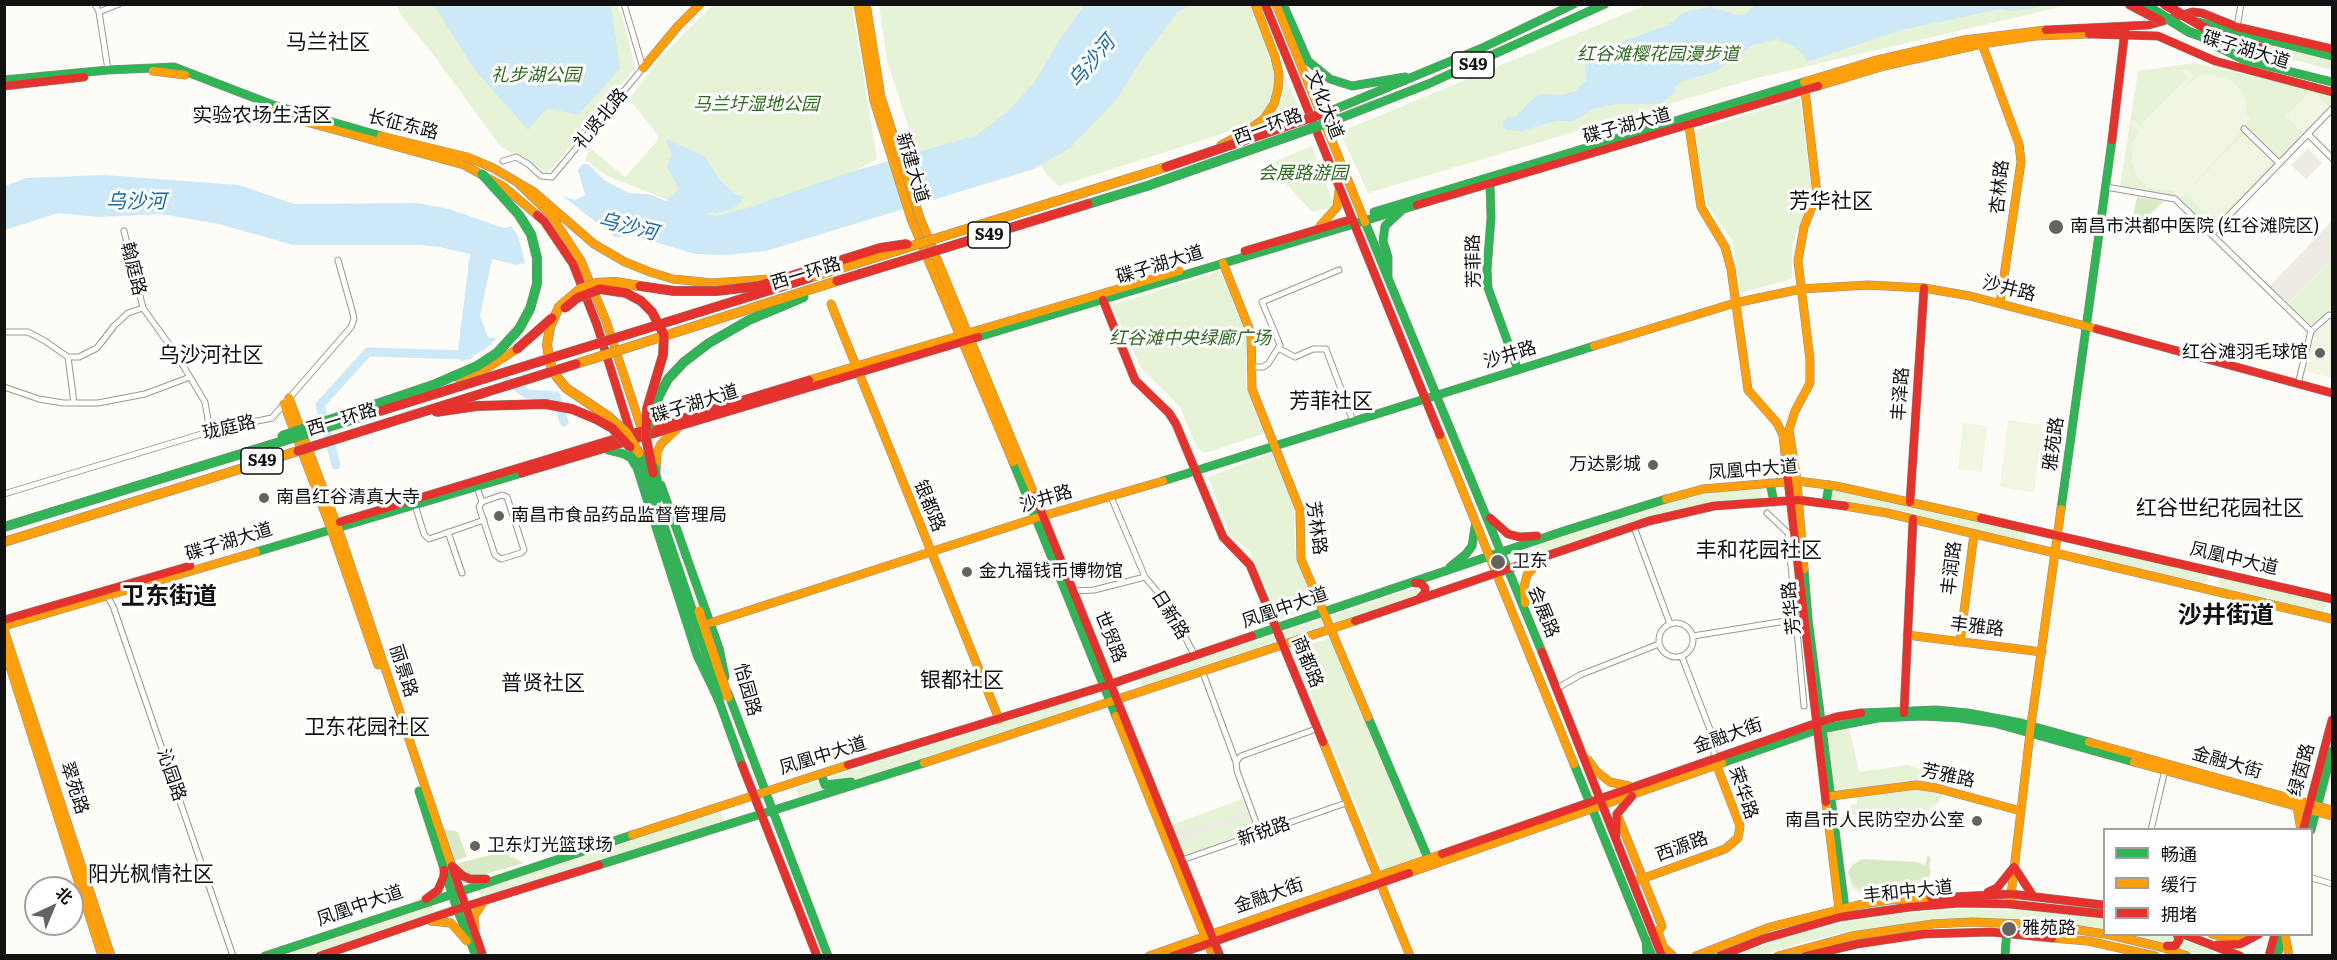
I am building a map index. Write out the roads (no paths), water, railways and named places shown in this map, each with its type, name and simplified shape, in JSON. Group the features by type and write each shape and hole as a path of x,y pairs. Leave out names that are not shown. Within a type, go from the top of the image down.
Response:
{"main road":[{"path":"643,68 700,4"},
{"name":"新建大道","path":"858,4 874,101 909,198 965,337"},
{"name":"新建大道","path":"866,4 881,99 897,162"},
{"path":"1198,157 1246,132 1264,119 1274,104 1279,74 1255,4"},
{"name":"文化大道","path":"1265,4 1338,184 1357,220"},
{"name":"文化大道","path":"1276,4 1357,220"},
{"path":"1283,4 1308,61 1330,79 1352,86 1424,73"},
{"name":"西一环路","path":"4,527 1198,157 1296,124 1424,73 1574,4"},
{"name":"西一环路","path":"4,542 1147,186 1299,134 1428,84 1605,4"},
{"path":"2129,4 2147,16 2189,32 2262,53 2210,31 2164,4"},
{"path":"2144,4 2189,32 2244,60 2332,82"},
{"path":"2169,4 2187,19 2332,56"},
{"name":"碟子湖大道","path":"4,628 1311,231 1405,208 1689,126 1884,66 1982,44 2035,36 2125,29 2192,12 2202,13 2237,27 2332,49"},
{"name":"碟子湖大道","path":"965,337 1103,300 1873,61 1964,40 2036,30 2125,29 2158,36 2216,62 2332,92"},
{"name":"雅苑路","path":"2011,899 2031,729 2106,187 2125,29"},
{"name":"杏林路","path":"1982,44 2019,144 2021,162 2001,303"},
{"name":"长征东路","path":"4,80 160,66 180,69 273,105 334,124 467,157 492,168 516,182 551,215 606,321 643,434"},
{"name":"长征东路","path":"4,86 124,73 159,71 176,73 310,123 464,165 482,174 504,187 544,221 577,263 632,437"},
{"name":"芳华路","path":"1805,90 1817,194 1800,243 1798,261 1810,360 1810,382 1795,411 1789,430 1792,482 1842,912"},
{"name":"芳华路","path":"1689,126 1701,207 1725,247 1731,270 1748,390 1777,423 1783,435 1792,482"},
{"path":"433,386 477,366 497,353 519,329 530,309 537,284 537,258 531,234 519,215 482,174"},
{"path":"516,182 534,192 594,244 625,262 650,272 673,279 712,283 783,278"},
{"name":"芳菲路","path":"1490,183 1488,288 1518,370"},
{"path":"1311,231 1326,222 1337,207 1340,196 1338,184"},
{"path":"1388,279 1388,258 1383,241 1385,226 1405,208"},
{"name":"会展路","path":"1357,220 1388,279 1525,611 1633,882 1651,939 1652,956"},
{"name":"会展路","path":"1357,220 1425,398 1590,805 1651,939"},
{"path":"724,699 657,495 637,447 626,432 609,417 566,388 550,363 547,345 559,307 580,289 597,283 615,282 674,291 717,291 759,286 880,248 945,237"},
{"name":"芳林路","path":"1223,262 1251,333 1252,389 1300,510 1302,559 1428,858"},
{"path":"657,495 650,438 652,416 658,396 668,379 700,349 749,320 850,278"},
{"name":"沙井路","path":"710,623 1039,517 1194,472 1437,394 1735,303 1801,289 1868,285 1924,288 2001,303 2332,393"},
{"name":"丰泽路","path":"1910,502 1924,288"},
{"path":"219,461 262,442 484,370 517,349 577,298 600,290 626,293 641,301 652,312 664,335 663,355 646,409 646,438 657,495"},
{"name":"商都路","path":"1103,300 1135,380 1169,413 1176,424 1194,472 1223,537 1250,565 1410,956"},
{"name":"银都路","path":"831,304 930,554 999,719"},
{"name":"世贸路","path":"965,337 1210,939 1220,956"},
{"path":"632,400 649,416 677,424 657,452 656,471"},
{"name":"丽景路","path":"287,401 334,526 455,892 478,951"},
{"path":"416,415 513,403 545,404 572,410 612,428 628,443 657,495"},
{"path":"596,448 617,425 622,404"},
{"name":"怡园路","path":"643,434 719,648 724,699 753,795 817,956"},
{"name":"怡园路","path":"632,437 637,468 697,656 724,699 765,791 828,956"},
{"path":"596,448 624,454 631,458 637,468"},
{"name":"碟子湖大道","path":"4,620 334,526 416,505 596,448"},
{"name":"凤凰中大道","path":"266,956 765,791 1107,685 1550,535 1643,505 1703,489 1792,482 1829,485 2331,598"},
{"path":"1770,483 1774,502"},
{"path":"1826,503 1829,485"},
{"name":"芳华路","path":"1794,500 1800,619 1832,796 1842,912"},
{"name":"凤凰中大道","path":"320,956 485,900 1203,673 1634,526 1714,506 1794,500 1826,503 1912,519 2331,620"},
{"path":"1483,507 1496,525 1508,534 1528,537 1550,535"},
{"name":"世贸路","path":"1039,517 1073,591 1107,685"},
{"path":"1904,714 1912,519"},
{"path":"1441,573 1466,554 1474,539 1475,522"},
{"name":"丰润路","path":"1960,642 1974,534"},
{"path":"1525,611 1524,582 1532,567 1569,549"},
{"path":"1467,584 1481,581 1494,583 1508,603"},
{"path":"1409,584 1419,583 1425,586 1425,593 1418,600"},
{"name":"翠苑路","path":"4,628 111,956"},
{"name":"丰雅路","path":"1907,635 2042,652"},
{"name":"翠苑路","path":"4,648 102,956"},
{"name":"世贸路","path":"1114,702 1182,860 1210,939 1213,956"},
{"name":"金融大街","path":"1149,956 1210,939 1819,726 1904,714 1960,718 2031,729 2298,804"},
{"name":"绿茵路","path":"2311,828 2320,765 2332,720"},
{"name":"金融大街","path":"2031,729 2165,770 2313,808 2332,816"},
{"path":"1580,750 1604,778 1634,790 1617,814 1616,840"},
{"name":"绿茵路","path":"2303,828 2313,808 2332,751"},
{"name":"荣华路","path":"1715,762 1740,826 1738,838"},
{"path":"2302,828 2298,804 2309,794 2320,765"},
{"path":"821,774 825,785 870,780"},
{"name":"芳雅路","path":"1832,796 1916,785 1936,788 2021,811"},
{"name":"金融大街","path":"1378,880 1428,858 1590,805"},
{"name":"金融大街","path":"2313,808 2332,810"},
{"path":"1617,814 1662,926 1658,932 1663,951"},
{"name":"西源路","path":"1633,882 1725,849 1738,838"},
{"path":"409,907 438,890 446,865 470,879 500,877"},
{"path":"1982,895 1997,888 2014,867 2033,896"},
{"path":"1696,956 1770,927 1889,900 1982,895 2011,899 2033,896 2103,905"},
{"name":"丰和中大道","path":"1720,956 1842,912 2011,899 2103,914"},
{"path":"478,951 474,916 485,900"},
{"path":"422,921 439,921 453,925 478,951"},
{"name":"丰和中大道","path":"1778,956 1852,936 1899,928 1972,922 2007,928 2049,926 2103,934"},
{"path":"1806,956 1857,944 1924,934 2007,928 2088,941 2155,956"},
{"path":"2005,956 2007,928"},
{"name":"丰和中大道","path":"2114,936 2161,947 2187,956"},
{"path":"2161,947 2175,946 2179,940 2178,936"},
{"path":"2188,936 2240,956"},
{"path":"2219,936 2233,940 2255,937"},
{"path":"2269,956 2274,936"},
{"path":"2277,956 2283,936"},
{"path":"2284,936 2289,956"},
{"path":"2212,945 2240,944 2255,937"},
{"name":"金融大街","path":"1173,956 1210,939"},
{"path":"1651,939 1663,951 1673,956"},
{"path":"1647,956 1651,939"}],"street":[{"path":"95,4 99,12 108,70"},
{"path":"99,12 119,4"},
{"path":"624,4 643,68"},
{"path":"2237,27 2241,4"},
{"name":"礼贤北路","path":"503,161 516,157 541,176 552,177 643,68"},
{"path":"2211,234 2332,109"},
{"path":"2244,129 2279,163"},
{"path":"2308,134 2332,159"},
{"path":"2106,187 2175,199 2311,331"},
{"name":"翰庭路","path":"124,231 143,308 205,402 210,431"},
{"name":"珑庭路","path":"4,494 210,431 272,418 351,327 354,319 338,260"},
{"path":"1252,367 1263,368 1280,345 1262,302 1339,270"},
{"path":"4,332 22,331 35,335 68,357 79,357 88,354 104,341 114,326 128,313 143,308"},
{"path":"2298,384 2311,331 2329,315 2332,316"},
{"path":"1278,348 1295,357 1313,349 1326,349 1353,421"},
{"path":"68,357 74,403"},
{"path":"4,387 39,399 74,403 121,400 145,394 190,377"},
{"path":"477,486 482,502"},
{"path":"502,495 507,497 524,550 521,553 501,560 498,558 479,507 482,502 502,495"},
{"path":"1111,497 1145,577"},
{"path":"416,505 426,537 429,539 484,520"},
{"path":"1767,513 1788,533 1800,619 1804,706"},
{"path":"1634,526 1670,624"},
{"path":"448,532 462,573"},
{"name":"日新路","path":"1073,591 1094,590 1145,577 1167,603 1195,656"},
{"name":"沁园路","path":"107,596 117,616 233,956"},
{"path":"1693,636 1800,619"},
{"path":"1670,624 1681,624 1691,631 1693,636 1690,651 1682,657 1670,657 1659,644 1660,634 1670,624"},
{"path":"1556,689 1580,675 1659,644"},
{"path":"1682,657 1714,740 1715,762"},
{"path":"1203,673 1260,833"},
{"path":"1236,762 1240,756 1316,729"},
{"path":"2151,828 2165,770"},
{"name":"新锐路","path":"1182,860 1346,803"},
{"path":"2313,878 2332,884"}],"water":[{"name":"礼步湖公园","path":"452,4 611,5 620,69 578,115 547,108 528,130 474,69 434,5 450,6"},
{"name":"乌沙河","path":"1084,5 1190,5 1177,13 1144,56 1116,100 1070,148 1034,169 766,251 726,255 695,254 632,235 613,238 579,250 516,265 492,259 480,316 488,337 515,342 507,391 457,358 470,254 420,245 293,245 219,224 161,214 99,217 58,213 5,230 5,186 26,178 104,175 239,185 294,204 417,203 449,209 504,228 515,225 557,194 575,200 585,195 578,170 583,164 588,164 604,180 629,193 648,194 666,201 679,190 667,166 672,155 666,139 705,157 721,181 736,195 745,197 735,207 724,212 706,213 716,216 748,208 847,173 977,135 1007,112 1034,83"},
{"path":"1757,5 2037,5 2036,8 2014,11 2000,9 1897,31 1807,62 1804,55 1791,45 1777,39 1753,45 1715,72 1682,81 1675,87 1675,92 1663,102 1615,104 1593,109 1573,121 1556,121 1522,131 1506,130 1502,124 1507,118 1517,116 1531,100 1541,94 1562,95 1575,91 1586,81 1585,68 1588,56 1667,25 1688,11 1711,7 1743,15"}],"waterway":[{"path":"336,465 320,405 368,352 469,355"},
{"path":"508,381 527,394 556,396 564,422"}],"place":[{"name":"南昌市洪都中医院 (红谷滩院区)","path":"2056,227"},
{"name":"红谷滩羽毛球馆","path":"2320,353"},
{"name":"万达影城","path":"1653,465"},
{"name":"南昌红谷清真大寺","path":"264,498"},
{"name":"南昌市食品药品监督管理局","path":"499,516"},
{"name":"卫东","path":"1498,562"},
{"name":"金九福钱币博物馆","path":"967,572"},
{"name":"南昌市人民防空办公室","path":"1977,821"},
{"name":"卫东灯光篮球场","path":"475,846"},
{"name":"雅苑路","path":"2009,929"}],"district":[{"name":"马兰社区","path":"328,43"},
{"name":"实验农场生活区","path":"262,116"},
{"name":"芳华社区","path":"1831,202"},
{"name":"乌沙河社区","path":"211,356"},
{"name":"芳菲社区","path":"1331,402"},
{"name":"红谷世纪花园社区","path":"2220,509"},
{"name":"丰和花园社区","path":"1759,551"},
{"name":"卫东街道","path":"169,597"},
{"name":"沙井街道","path":"2226,616"},
{"name":"银都社区","path":"962,681"},
{"name":"普贤社区","path":"543,684"},
{"name":"卫东花园社区","path":"367,728"},
{"name":"阳光枫情社区","path":"151,875"}],"park label":[{"name":"红谷滩樱花园漫步道","path":"1658,55"},
{"name":"马兰圩湿地公园","path":"756,105"},
{"name":"会展路游园","path":"1303,174"},
{"name":"红谷滩中央绿廊广场","path":"1190,339"}]}
